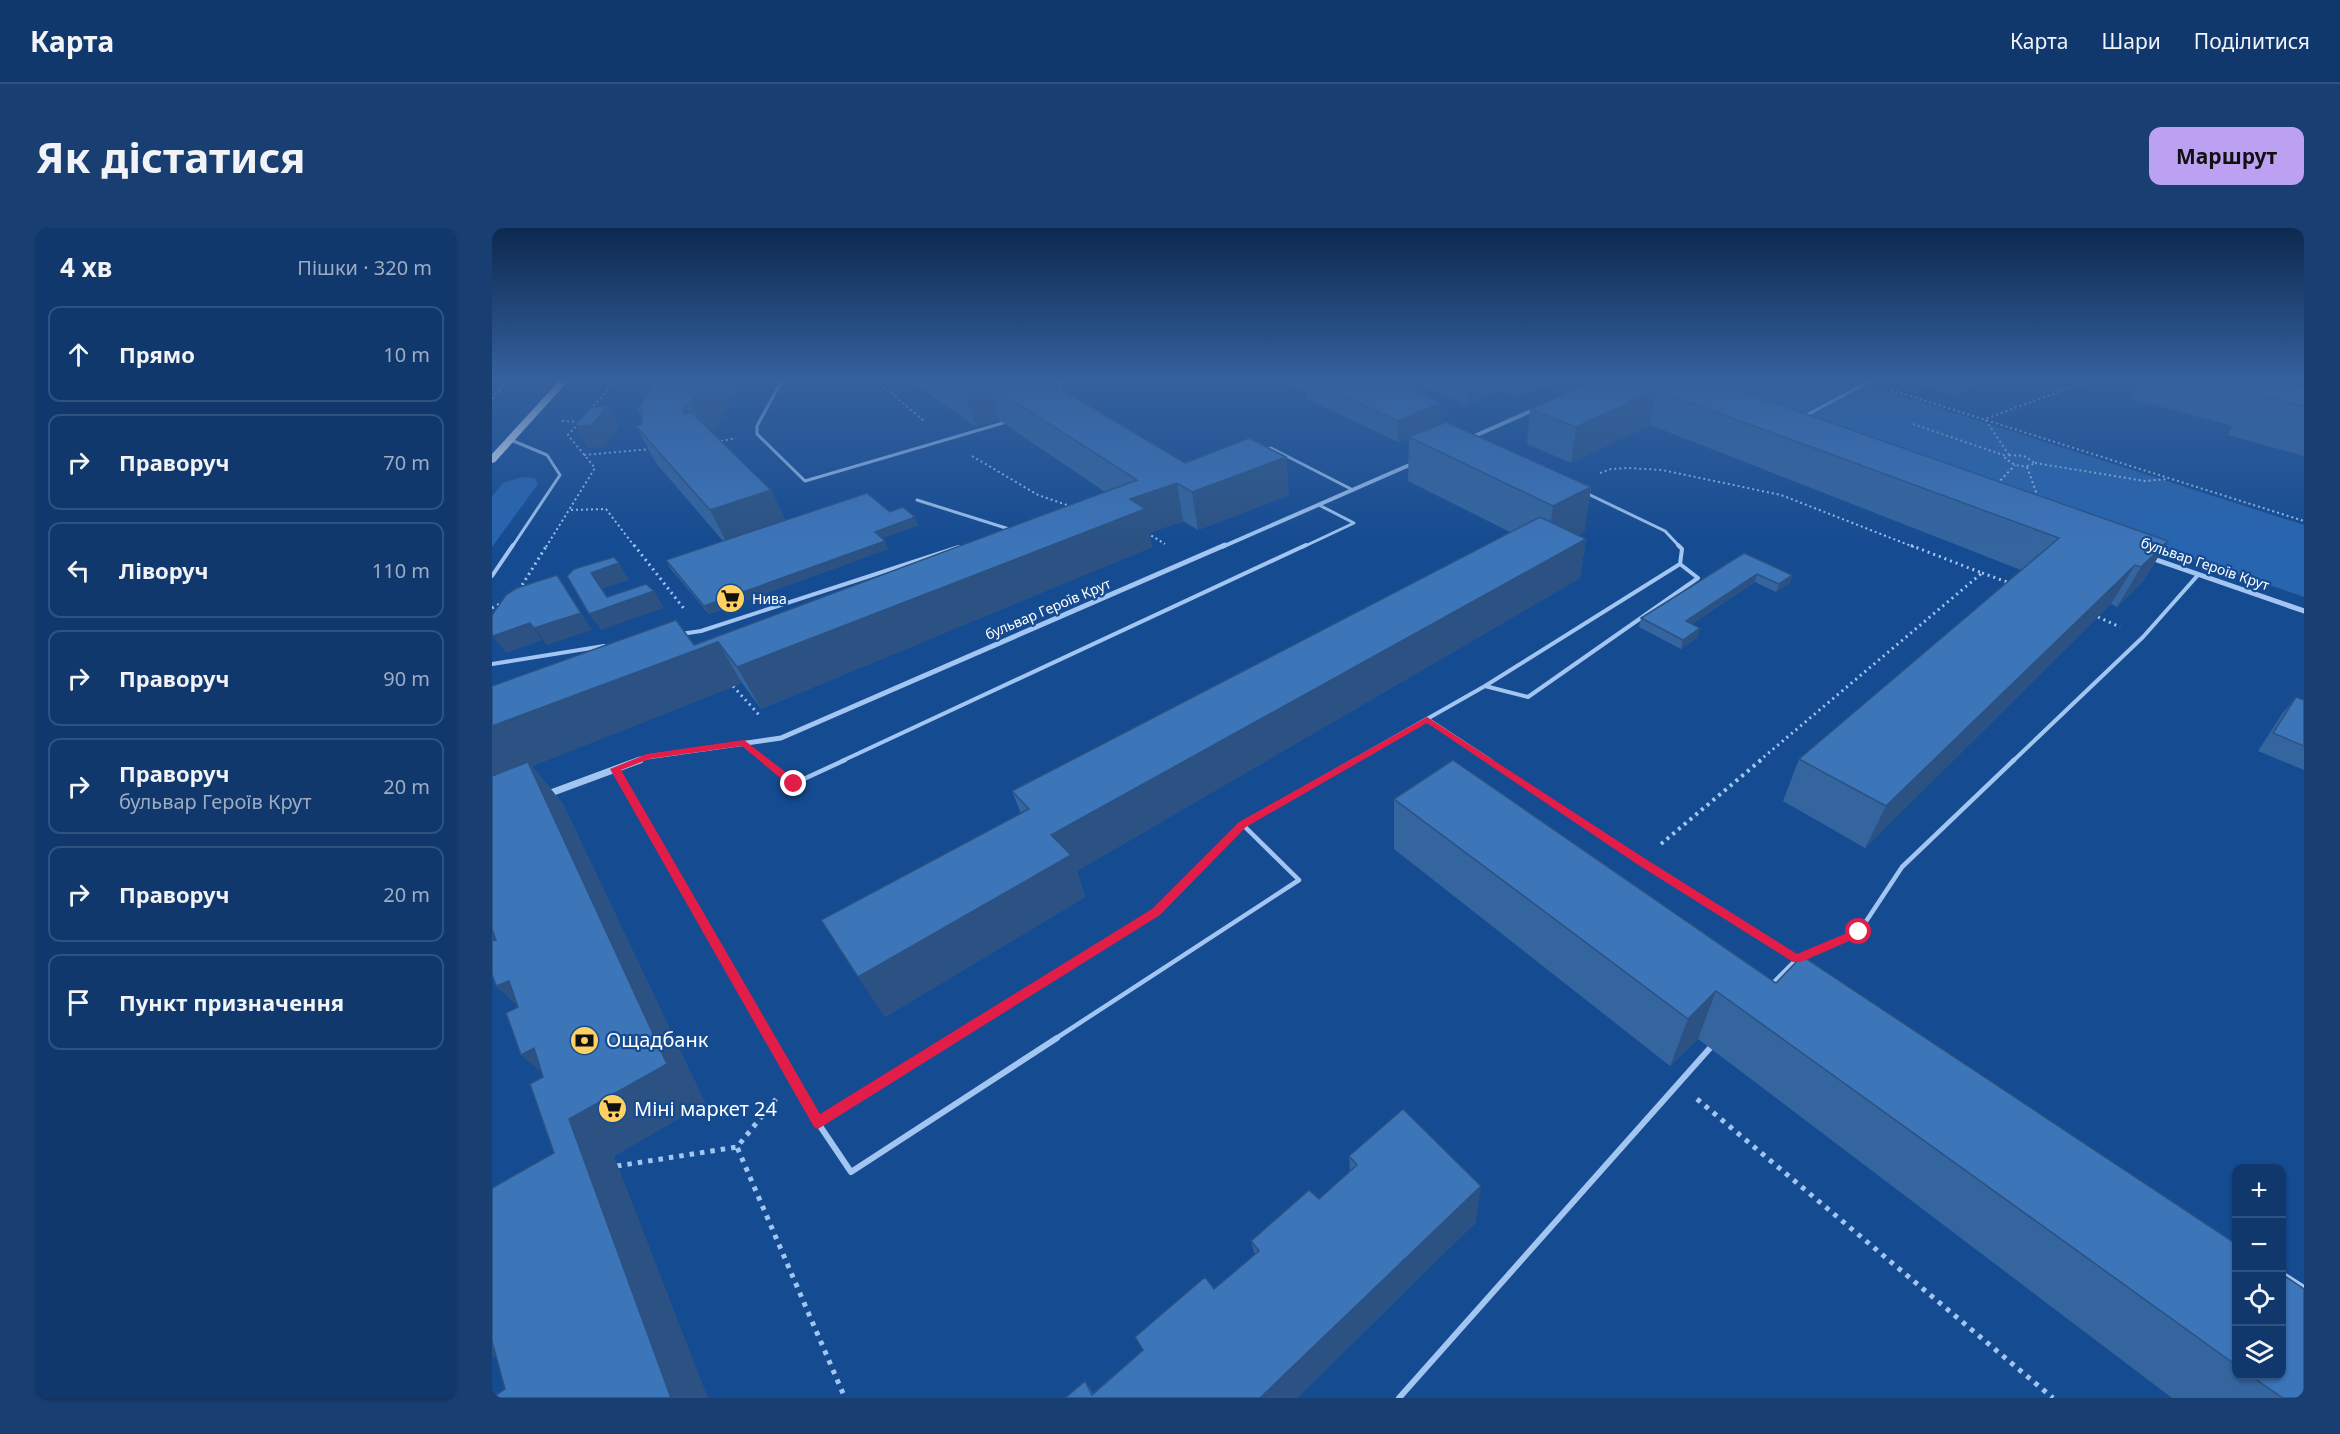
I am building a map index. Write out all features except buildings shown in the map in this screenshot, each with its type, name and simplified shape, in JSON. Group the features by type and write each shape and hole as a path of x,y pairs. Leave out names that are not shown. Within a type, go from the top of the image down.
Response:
{"main road":[{"path":"492,460 516,435"}],"street":[{"path":"1465,440 1477,435"},
{"name":"бульвар Героїв Крут","path":"547,795 647,757 781,738 1424,458"},
{"name":"бульвар Героїв Крут","path":"2142,555 2304,611"}],"lane":[{"path":"758,435 805,481 963,435"},
{"path":"492,576 560,475 556,462 542,450 511,440"},
{"path":"1465,440 1475,445"},
{"path":"1261,451 1271,448 1353,490"},
{"path":"1569,485 1665,531 1682,549 1680,564"},
{"path":"917,500 1009,529 998,533"},
{"path":"744,743 794,784 1354,523 1319,504"},
{"path":"678,635 701,631 856,582 965,544"},
{"path":"818,1123 1156,912 1242,824 1485,686 1680,564"},
{"path":"1485,686 1528,697 1698,578 1680,564"},
{"path":"1771,985 1797,959 1859,932 1902,867 2144,637 2198,575"},
{"path":"492,664 607,646"},
{"path":"1427,719 1641,861 1807,965"},
{"path":"615,769 794,1077 818,1123 851,1172 1299,880 1242,824"},
{"path":"1399,1398 1710,1048"},
{"path":"2286,1277 2304,1288"}],"path":[{"path":"713,443 754,435"},
{"path":"1945,435 2007,455 2025,456 2035,463 2145,482 2171,479"},
{"path":"1995,435 2007,455 2006,461 2026,467 2035,463"},
{"path":"2033,435 2304,521"},
{"path":"584,455 660,448"},
{"path":"2004,490 1995,487 2015,465"},
{"path":"2026,467 2040,503 2031,500"},
{"path":"1569,485 1611,469 1628,468 1662,470 1781,495 2015,585"},
{"path":"1059,510 1070,506 1080,509"},
{"path":"570,510 606,509 701,631"},
{"path":"1641,861 1982,573"},
{"path":"733,686 781,738"},
{"path":"617,1166 737,1147 794,1077"},
{"path":"1678,1083 2053,1398"},
{"path":"737,1147 845,1398"}],"shaded area":[{"path":"1834,435 2022,435 2304,525 2304,597"},
{"path":"522,477 535,478 538,484 492,547 492,496 503,483"}],"place":[{"name":"Нива","path":"731,599"},
{"name":"Ощадбанк","path":"585,1040"},
{"name":"Міні маркет 24","path":"613,1109"}],"route":[{"path":"794,784 744,743 647,757 615,769 794,1077 818,1123 1156,912 1242,824 1427,719 1641,861 1797,959 1859,932"}]}
